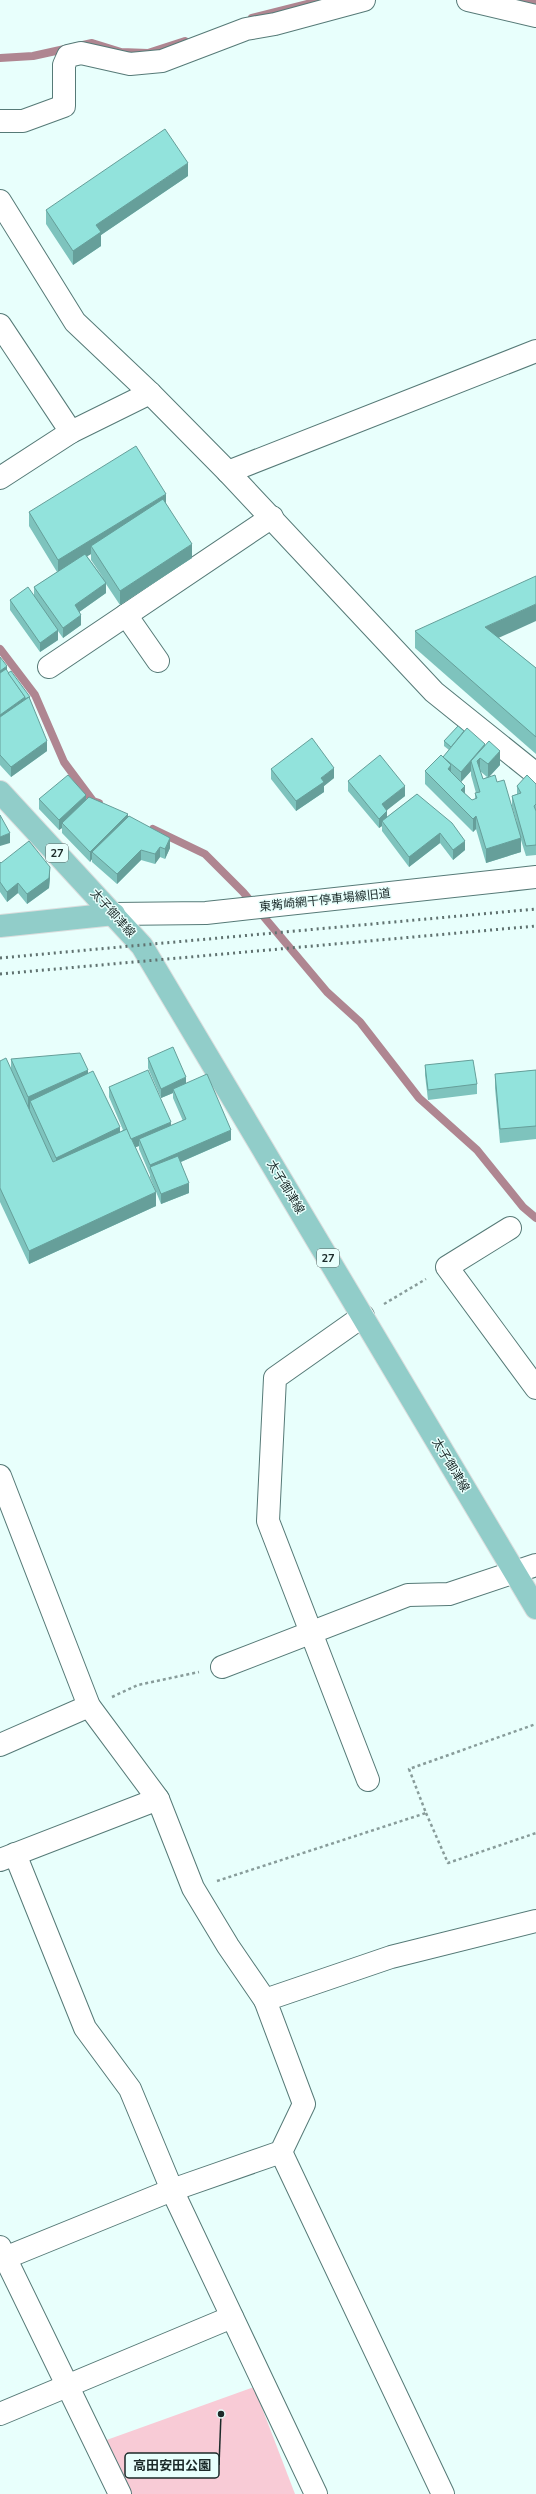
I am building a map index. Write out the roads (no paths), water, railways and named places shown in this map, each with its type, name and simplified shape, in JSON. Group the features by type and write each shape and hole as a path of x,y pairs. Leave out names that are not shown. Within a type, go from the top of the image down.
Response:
{"main road":[{"name":"太子御津線","path":"0,792 142,946 536,1608"},
{"path":"0,926 114,914"}],"street":[{"path":"0,121 23,121 64,106 64,65 68,56 81,53 130,64 162,61 246,29 275,24 364,0"},
{"path":"468,0 536,16"},
{"path":"0,201 75,322 150,393 272,517 434,692 536,774"},
{"path":"0,325 71,432"},
{"path":"228,472 536,351"},
{"path":"0,478 71,432 150,393"},
{"path":"48,667 272,517"},
{"path":"126,616 158,660"},
{"name":"東觜崎網干停車場線旧道","path":"114,914 206,913 536,877"},
{"path":"510,1228 447,1267 536,1388"},
{"path":"363,1316 275,1378 268,1521 368,1780"},
{"path":"0,1476 89,1706 158,1799 193,1888 228,1946 266,2000 304,2104 281,2152 172,2190 2,2255 120,2494"},
{"path":"222,1667 408,1595 449,1594 516,1574 536,1565"},
{"path":"0,1745 89,1706"},
{"path":"158,1799 8,1857 86,2028 130,2089 172,2190 316,2494"},
{"path":"266,2000 391,1957 536,1921"},
{"path":"281,2152 443,2494"},
{"path":"0,2414 232,2317"}],"waterway":[{"path":"252,18 323,0"},
{"path":"525,0 536,1"},
{"path":"0,58 33,56 92,43 121,52 148,53 185,41"},
{"path":"0,649 35,695 64,762 93,801 99,803"},
{"path":"153,829 205,854 243,892 327,992 360,1022 419,1098 477,1150 523,1207 536,1218"}],"railway":[{"path":"0,958 536,909"},
{"path":"0,974 536,926"}],"place":[{"name":"高田安田公園","path":"221,2414"}]}
